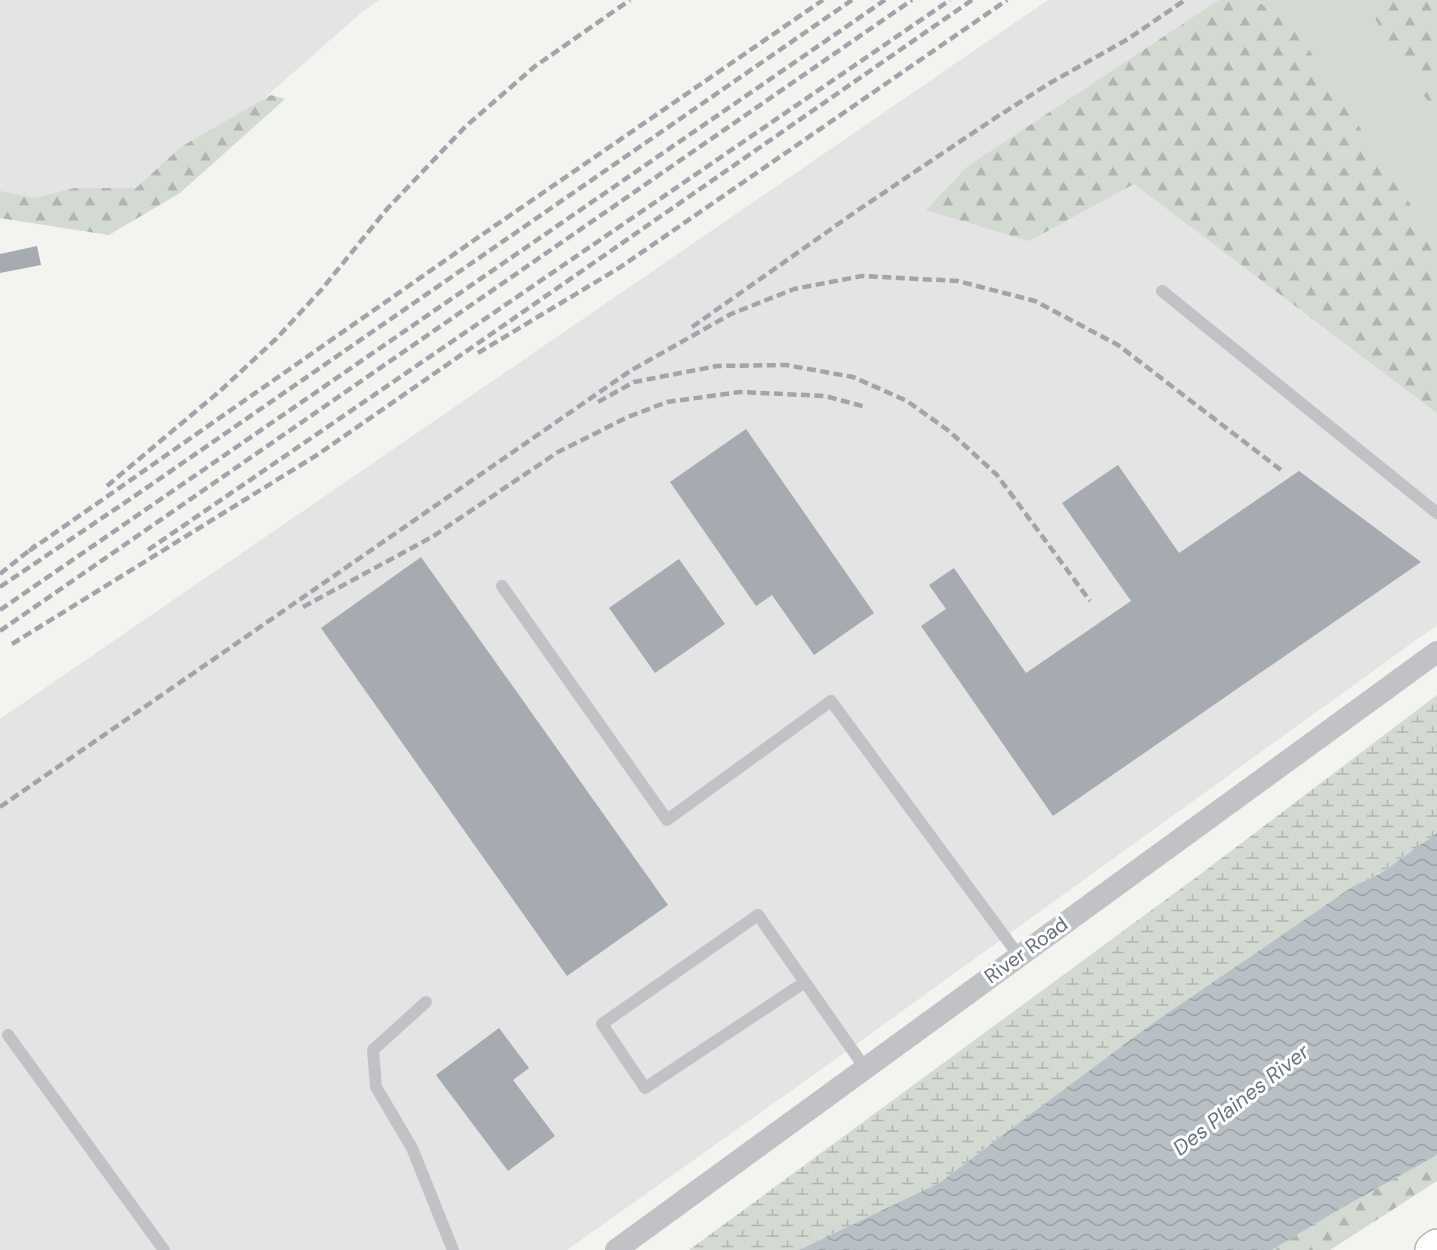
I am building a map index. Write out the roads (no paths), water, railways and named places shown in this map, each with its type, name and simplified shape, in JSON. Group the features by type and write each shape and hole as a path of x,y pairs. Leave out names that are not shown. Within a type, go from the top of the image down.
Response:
{"highway":[{"path":"1432,1250 1437,1246"}],"street":[{"name":"River Road","path":"616,1250 1437,652"}],"lane":[{"path":"1162,291 1437,513"},
{"path":"502,586 667,820 831,701 1019,956"},
{"path":"805,982 645,1088 602,1024 758,915 805,982 865,1068"},
{"path":"426,1002 373,1050 376,1087 412,1148 453,1250"},
{"path":"9,1035 164,1250"}],"water":[{"name":"Des Plaines River","path":"1437,833 1437,1155 1272,1250 799,1250 939,1183 1150,1025 1352,887 1381,873"}],"railway":[{"path":"107,486 220,391 276,339 322,289 387,209 465,127 534,67 630,0"},
{"path":"29,551 823,0"},
{"path":"0,587 852,0"},
{"path":"0,610 885,0"},
{"path":"0,631 912,0"},
{"path":"148,550 950,0"},
{"path":"12,644 317,455 972,0"},
{"path":"478,353 619,268 1007,0"},
{"path":"692,327 861,208 989,122 1050,83 1128,39 1185,0"},
{"path":"0,807 630,371 731,314 794,289 862,276 958,281 1035,301 1118,345 1281,470"},
{"path":"598,402 634,382 717,366 786,365 853,377 907,401 949,431 997,475 1090,601"},
{"path":"303,607 432,537 558,452 628,417 667,402 740,392 825,396 866,407"},
{"path":"0,574 36,545"}]}
